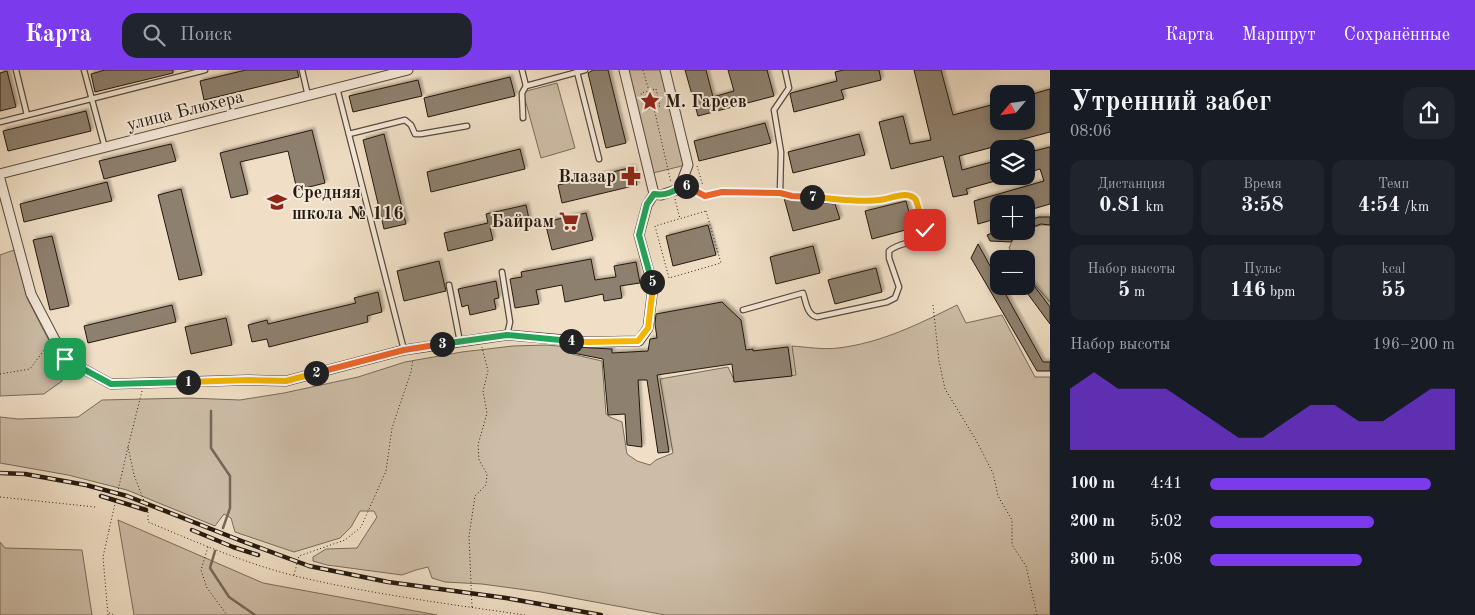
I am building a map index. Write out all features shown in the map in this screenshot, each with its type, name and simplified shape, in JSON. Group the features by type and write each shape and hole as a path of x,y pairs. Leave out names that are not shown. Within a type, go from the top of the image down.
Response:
{"street":[{"name":"улица Блюхера","path":"0,174 408,70"},
{"path":"0,179 31,294 65,359 111,384 248,380 286,381 404,350 507,335 588,342 638,341 648,328 653,287 639,235 647,204 654,194 624,70"},
{"path":"654,194 661,195 679,188 688,166 665,70"}],"lane":[{"path":"16,70 27,115"},
{"path":"84,70 105,148"},
{"path":"0,122 205,70"},
{"path":"302,70 308,96"},
{"path":"522,70 526,86 522,93 524,118"},
{"path":"526,86 585,70"},
{"path":"780,193 781,152 774,110 790,88 785,70"},
{"path":"577,72 599,159"},
{"path":"337,88 404,350"},
{"path":"349,134 405,120 411,125 415,134 467,126"},
{"path":"682,184 705,196 722,192 780,193 792,196 878,201 908,194 916,200 925,230 924,237 894,246 889,251 889,258 899,287 895,298 887,302 817,317 812,316 809,312 803,293 743,310"},
{"path":"502,272 510,322 507,335"},
{"path":"450,285 460,342"}],"path":[{"path":"643,70 649,91"},
{"path":"656,89 660,106 654,108 645,110 642,93 656,89"},
{"path":"654,108 680,219"},
{"path":"706,211 721,263 669,278 655,226 680,219 706,211"},
{"path":"933,305 939,360 945,389 976,440 993,474 998,496 1012,520 1012,545 1026,566 1037,615"},
{"path":"0,374 30,369 54,338"},
{"path":"472,607 468,536 475,496 486,485 487,474 479,460 478,446 487,413 482,391 488,371 479,339"},
{"path":"294,575 299,556 345,540 361,527 386,471 392,428 411,372 415,349"},
{"path":"114,615 108,614 103,557 141,396"},
{"path":"128,447 134,475 148,511 148,522 208,547 294,575 386,594 525,615"},
{"path":"0,497 95,507"},
{"path":"208,547 201,570 207,588 227,615"}],"shaded area":[{"path":"627,70 662,70 686,165 653,173"},
{"path":"557,83 575,148 541,158 523,92"},
{"path":"1050,225 1050,302 1035,285 1035,250 1010,250 1009,248 1013,240 1035,240 1035,227"},
{"path":"14,250 27,298 63,368 62,381 44,394 0,396 0,255"},
{"path":"957,305 966,323 1002,315 1035,377 1050,377 1050,615 665,615 541,592 482,584 445,582 432,578 428,567 402,575 327,565 313,561 313,557 326,549 357,548 377,517 374,511 360,511 351,527 340,538 294,552 235,532 231,518 224,514 215,526 127,490 68,475 0,463 0,417 18,419 78,417 102,400 189,398 240,400 284,393 358,377 405,362 462,352 513,346 546,345 570,347 572,354 602,361 606,414 622,422 627,454 637,461 650,465 656,460 673,453 660,379 728,367 735,382 796,375 792,346 833,349 869,342 914,326"},
{"path":"118,520 263,583 437,615 134,615"},
{"path":"0,542 5,548 82,550 92,615 0,615"}],"building":[{"path":"105,70 173,70 173,73 95,92 91,74"},
{"path":"246,70 297,70 299,77 204,100 200,81"},
{"path":"593,70 608,70 626,143 606,148 588,73"},
{"path":"685,70 706,70 713,97 734,91 728,70 767,70 774,96 698,116"},
{"path":"844,70 879,70 881,80 841,90 844,99 794,112 791,93 837,81 835,72"},
{"path":"914,70 941,70 953,115 990,105 990,130 1035,130 1035,93 1050,89 1050,132 1020,140 990,140 990,148 959,156 962,170 990,162 990,182 966,189 968,194 953,197 943,156 891,169 879,122 903,116 910,144 931,140"},
{"path":"7,71 16,107 0,111 0,73"},
{"path":"510,77 515,96 428,117 424,98"},
{"path":"418,80 422,96 353,112 349,96"},
{"path":"86,111 91,131 8,151 3,131"},
{"path":"765,123 771,143 699,161 694,141"},
{"path":"312,130 325,183 297,190 288,151 240,162 248,194 231,198 220,153"},
{"path":"384,134 406,224 384,229 363,140"},
{"path":"859,134 865,155 793,173 788,152"},
{"path":"171,144 176,161 104,179 99,161"},
{"path":"1050,147 1050,204 1035,208 1035,195 995,195 1044,181 1040,169 1035,170 1035,151"},
{"path":"520,149 525,169 431,192 427,172"},
{"path":"633,167 637,185 562,203 558,185"},
{"path":"107,182 112,201 24,222 20,204"},
{"path":"181,189 202,275 179,280 158,195"},
{"path":"990,196 990,221 978,224 974,201"},
{"path":"784,198 835,204 840,219 793,231"},
{"path":"906,201 913,228 872,239 865,211"},
{"path":"526,205 529,219 490,228 493,240 448,251 444,233 488,223 486,214"},
{"path":"586,213 593,240 552,250 545,222"},
{"path":"1050,217 1050,225 1041,224 1035,226 1035,218"},
{"path":"708,225 716,255 673,266 666,236"},
{"path":"990,234 990,240 1012,240 1011,242 990,241 987,235"},
{"path":"52,236 69,306 50,310 33,240"},
{"path":"978,244 990,266 990,291 971,258"},
{"path":"813,246 820,273 776,284 770,257"},
{"path":"591,259 595,280 616,277 614,266 636,262 640,283 620,286 622,298 604,301 603,294 565,302 562,285 536,290 539,304 515,308 510,279 522,277 521,272"},
{"path":"439,261 446,291 404,301 397,271"},
{"path":"876,268 882,292 835,304 828,280"},
{"path":"496,281 499,298 494,299 496,309 470,315 468,305 462,307 458,289"},
{"path":"1035,287 1050,307 1050,324 1029,295 1035,295"},
{"path":"378,292 382,312 367,316 368,322 269,347 267,339 252,342 248,325 267,320 268,324 356,303 354,298"},
{"path":"993,295 1006,295 1043,362 1050,362 1050,371 1037,371"},
{"path":"722,302 741,320 746,350 788,347 792,376 734,382 732,364 657,375 669,452 658,453 647,380 638,380 642,447 627,445 625,414 608,415 603,359 573,353 574,347 612,349 612,353 648,351 650,339 657,338 656,314"},
{"path":"172,305 176,322 88,343 84,326"},
{"path":"226,318 232,345 191,354 185,327"}],"waterway":[{"path":"211,411 211,448 230,476 230,508 223,528"},
{"path":"215,551 210,568 229,597 255,615"}],"railway":[{"path":"0,473 25,474 86,485 127,496 309,566 388,582 506,598 601,615"},
{"path":"101,496 146,510"},
{"path":"192,530 258,555"}],"place":[{"name":"М. Гареев","path":"650,101"},
{"name":"Влазар","path":"631,176"},
{"name":"Средняя школа № 116","path":"277,202"},
{"name":"Байрам","path":"569,221"}],"route":[{"path":"65,359 111,384 248,380 286,381 404,350 507,335 588,342 638,341 648,328 653,287 639,235 647,204 654,194 661,195 673,191 682,184 705,196 722,192 780,193 792,196 878,201 908,194 916,200 925,230"}]}
